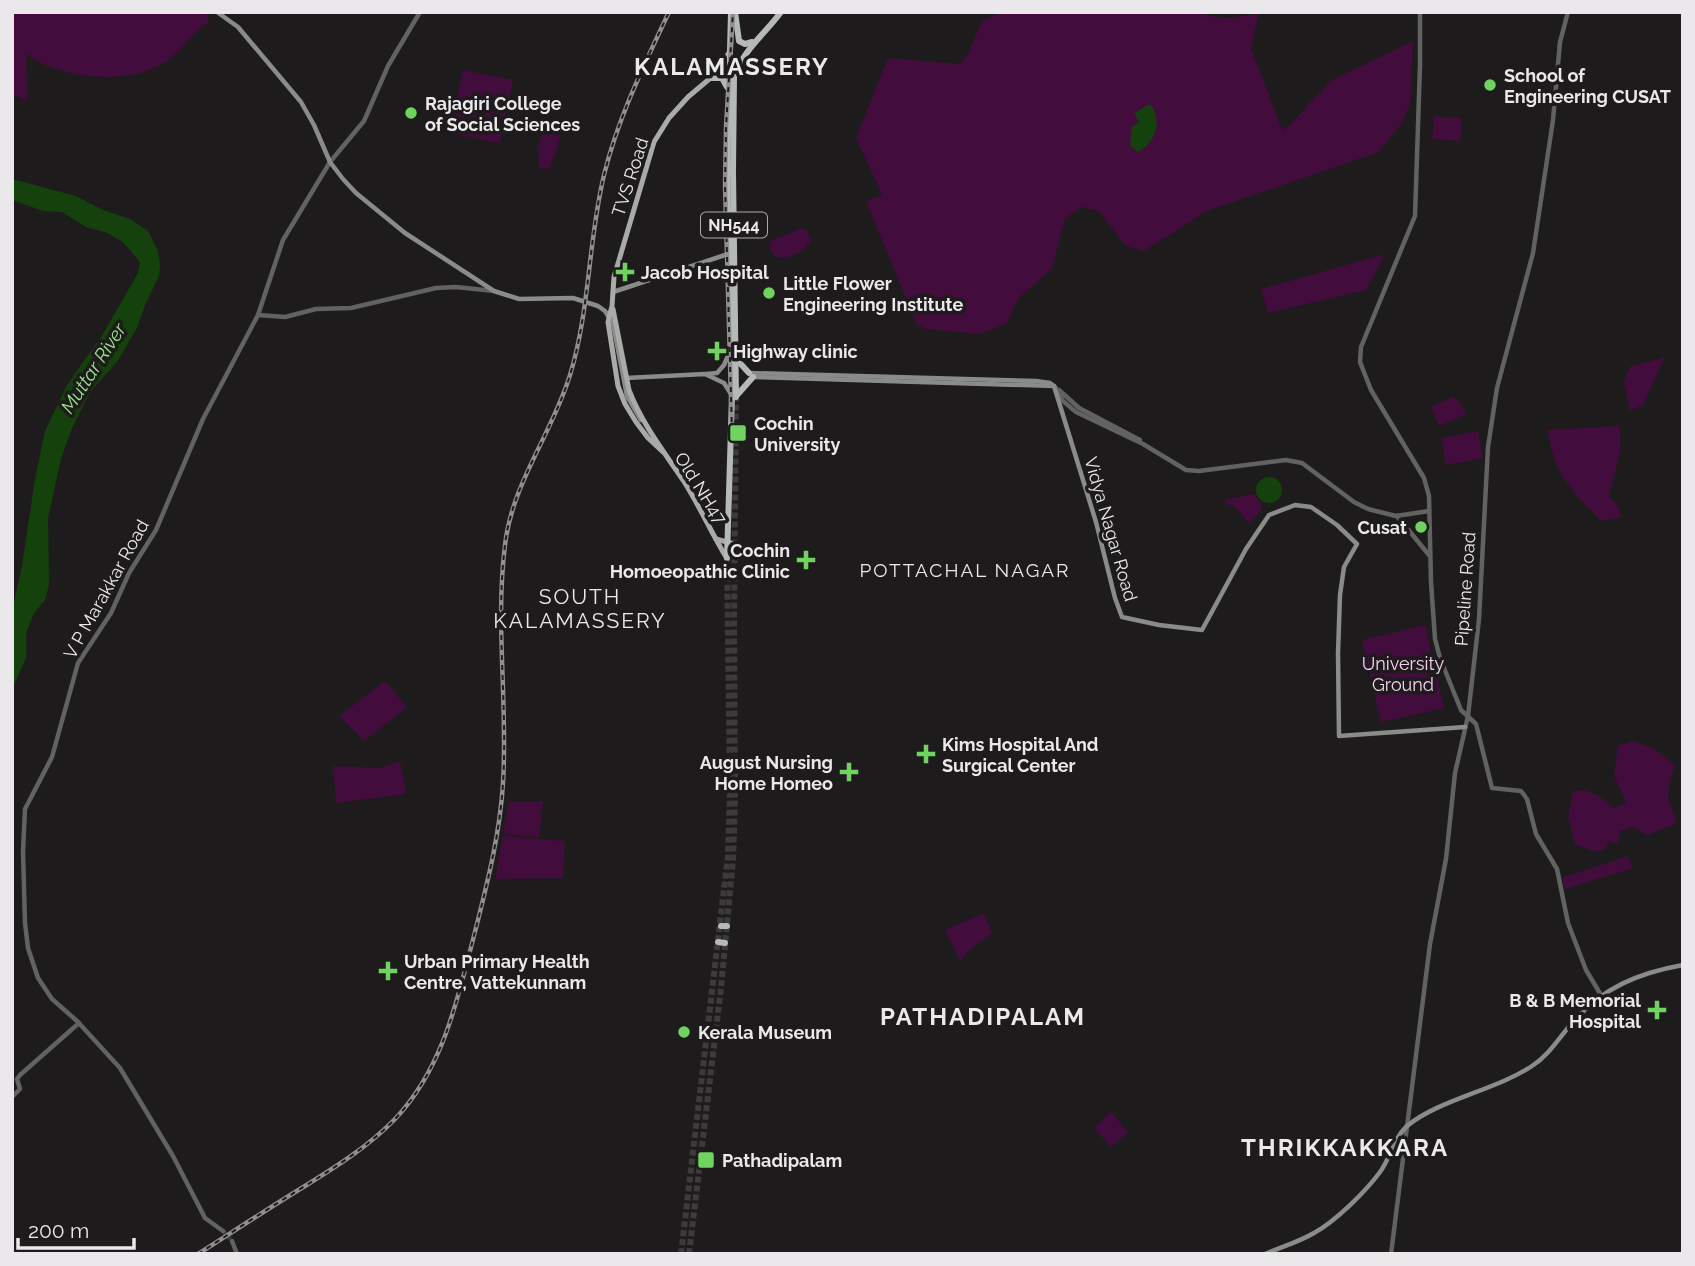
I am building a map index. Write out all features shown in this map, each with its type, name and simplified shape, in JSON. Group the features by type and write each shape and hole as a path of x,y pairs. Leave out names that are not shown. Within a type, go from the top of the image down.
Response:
{"highway":[{"path":"733,12 739,41 745,44 754,41 781,12"},
{"path":"728,89 733,12"},
{"name":"NH544","path":"734,377 728,254 734,77 739,63 754,41"},
{"path":"712,78 722,78 728,89"},
{"name":"NH544","path":"728,89 736,356 734,377"},
{"path":"734,396 751,375 741,366 736,356"},
{"path":"727,558 731,543 733,502 734,377"}],"main road":[{"path":"218,12 238,27 301,102 330,162 356,193 405,233 494,291 510,297 531,299 573,298 598,306 608,314 613,324 629,400 640,418 649,426"},
{"path":"712,78 725,64 729,49"},
{"name":"TVS Road","path":"612,306 614,277 654,142 669,118 688,97 712,78"},
{"path":"613,292 728,254"},
{"name":"Old NH47","path":"612,306 626,378 634,402 701,510 727,558"},
{"name":"Old NH47","path":"612,306 608,322 616,378 625,404 648,438 663,452"},
{"path":"616,378 717,373 724,365 731,347"},
{"path":"705,374 724,383 734,396"},
{"path":"751,375 1054,386"},
{"name":"Vidya Nagar Road","path":"1054,386 1122,617 1202,630 1246,549 1269,514 1295,505 1311,507 1337,525 1357,544 1344,567 1340,595 1339,736 1465,727"},
{"path":"640,418 643,431"},
{"path":"648,438 654,434"},
{"path":"716,539 731,543"},
{"path":"1265,1254 1309,1236 1337,1216 1382,1170 1395,1140 1409,1125 1443,1106 1479,1093 1532,1067 1601,995 1633,977 1683,965"}],"street":[{"name":"V P Marakkar Road","path":"223,1231 205,1219 173,1156 120,1068 79,1023 52,999 38,978 30,956 24,923 25,809 52,757 78,663 111,613 129,573 156,530 214,399 258,315 284,240 330,162 364,121 388,66 420,12"},
{"path":"1420,12 1415,216 1361,347 1360,362 1371,390 1424,478 1429,496 1436,639 1440,658 1461,710 1476,724 1492,788 1521,791 1527,799 1536,834 1557,869 1568,923 1586,970 1601,995"},
{"name":"Pipeline Road","path":"1391,1254 1430,944 1446,859 1455,773 1468,716 1479,619 1488,447 1497,387 1533,253 1553,120 1560,42 1568,12"},
{"path":"258,315 285,317 316,309 351,308 436,288 494,291"},
{"path":"1054,386 1063,401 1076,412 1143,444 1189,471 1286,460 1302,463 1354,502 1368,509 1396,516 1429,511"},
{"path":"1396,516 1431,557"},
{"path":"12,1097 20,1089 17,1079 79,1023"},
{"path":"232,1241 237,1254"}],"green space":[{"path":"12,12 207,12 209,22 165,62 153,69 124,76 93,76 63,71 26,54 27,101 12,94"},
{"path":"1001,12 1199,12 1214,17 1259,13 1251,48 1281,127 1285,130 1330,81 1413,41 1410,104 1402,123 1379,152 1207,211 1144,251 1126,246 1098,211 1081,207 1065,219 1052,268 1018,299 1007,323 981,334 925,329 916,323 866,201 882,195 856,138 888,58 960,64 968,54 982,21"},
{"path":"463,70 513,80 500,143 450,133"},
{"path":"1434,116 1462,118 1460,141 1432,139"},
{"path":"543,130 561,135 550,169 538,167 540,156 537,151"},
{"path":"802,228 808,232 811,240 807,246 794,255 774,255 770,241"},
{"path":"1385,254 1366,290 1268,313 1261,289"},
{"path":"1665,357 1643,405 1628,411 1630,407 1624,383 1629,367"},
{"path":"1453,397 1461,404 1466,414 1439,426 1431,407"},
{"path":"1619,426 1619,453 1609,496 1622,517 1601,521 1559,471 1548,430"},
{"path":"1478,431 1483,458 1446,465 1441,438"},
{"path":"1253,494 1260,502 1262,510 1249,523 1233,505 1228,505 1224,500"},
{"name":"University Ground","path":"1425,625 1444,708 1381,722 1362,640"},
{"path":"385,681 407,707 364,741 339,716"},
{"path":"1633,741 1651,747 1675,765 1668,797 1676,824 1647,835 1632,827 1620,831 1617,845 1609,840 1606,849 1594,852 1575,844 1568,817 1573,791 1595,794 1613,808 1626,803 1614,775 1618,745"},
{"path":"400,761 406,794 336,803 333,766 380,768"},
{"path":"543,801 539,837 503,834 509,802"},
{"path":"503,836 565,841 563,878 495,879"},
{"path":"1628,856 1633,868 1565,889 1562,878"},
{"path":"984,913 992,933 967,952 960,961 945,930"},
{"path":"1111,1112 1128,1132 1111,1147 1094,1128"}],"water":[{"path":"1150,104 1156,117 1156,131 1149,143 1138,152 1130,145 1132,127 1139,122 1134,113"},
{"name":"Muttar River","path":"12,179 76,196 103,210 130,219 148,231 158,251 160,264 159,276 137,328 117,362 90,392 72,428 61,459 48,518 49,585 45,600 34,613 26,633 26,658 12,689 12,611 45,431 67,385 103,334 138,273 140,262 123,242 105,232 86,227 62,212 43,211 12,200"},
{"path":"1269,477 1278,481 1282,490 1278,499 1269,503 1260,499 1256,490 1260,481"}],"tunnel":[{"path":"689,1254 721,988 733,860 736,397"},
{"path":"681,1254 728,855 730,787 727,558"},
{"path":"223,1231 232,1241"}],"railway":[{"path":"198,1254 341,1163 385,1129 412,1098 426,1076 448,1029 485,892 501,802 504,753 501,604 509,522 524,480 570,375 582,326 604,175 632,92 669,12"},
{"path":"732,432 725,185 733,12"}],"place":[{"name":"School of Engineering CUSAT","path":"1490,85"},
{"name":"Rajagiri College of Social Sciences","path":"411,113"},
{"name":"Jacob Hospital","path":"625,272"},
{"name":"Little Flower Engineering Institute","path":"769,293"},
{"name":"Highway clinic","path":"717,351"},
{"name":"Cochin University","path":"738,433"},
{"name":"Cusat","path":"1421,527"},
{"name":"Cochin Homoeopathic Clinic","path":"806,560"},
{"name":"Kims Hospital And Surgical Center","path":"926,754"},
{"name":"August Nursing Home Homeo","path":"849,772"},
{"name":"Urban Primary Health Centre, Vattekunnam","path":"388,971"},
{"name":"B & B Memorial Hospital","path":"1657,1010"},
{"name":"Kerala Museum","path":"684,1032"},
{"name":"Pathadipalam","path":"706,1160"}],"district":[{"name":"KALAMASSERY","path":"732,66"},
{"name":"POTTACHAL NAGAR","path":"965,570"},
{"name":"SOUTH KALAMASSERY","path":"580,608"},
{"name":"PATHADIPALAM","path":"983,1016"},
{"name":"THRIKKAKKARA","path":"1345,1147"}]}
